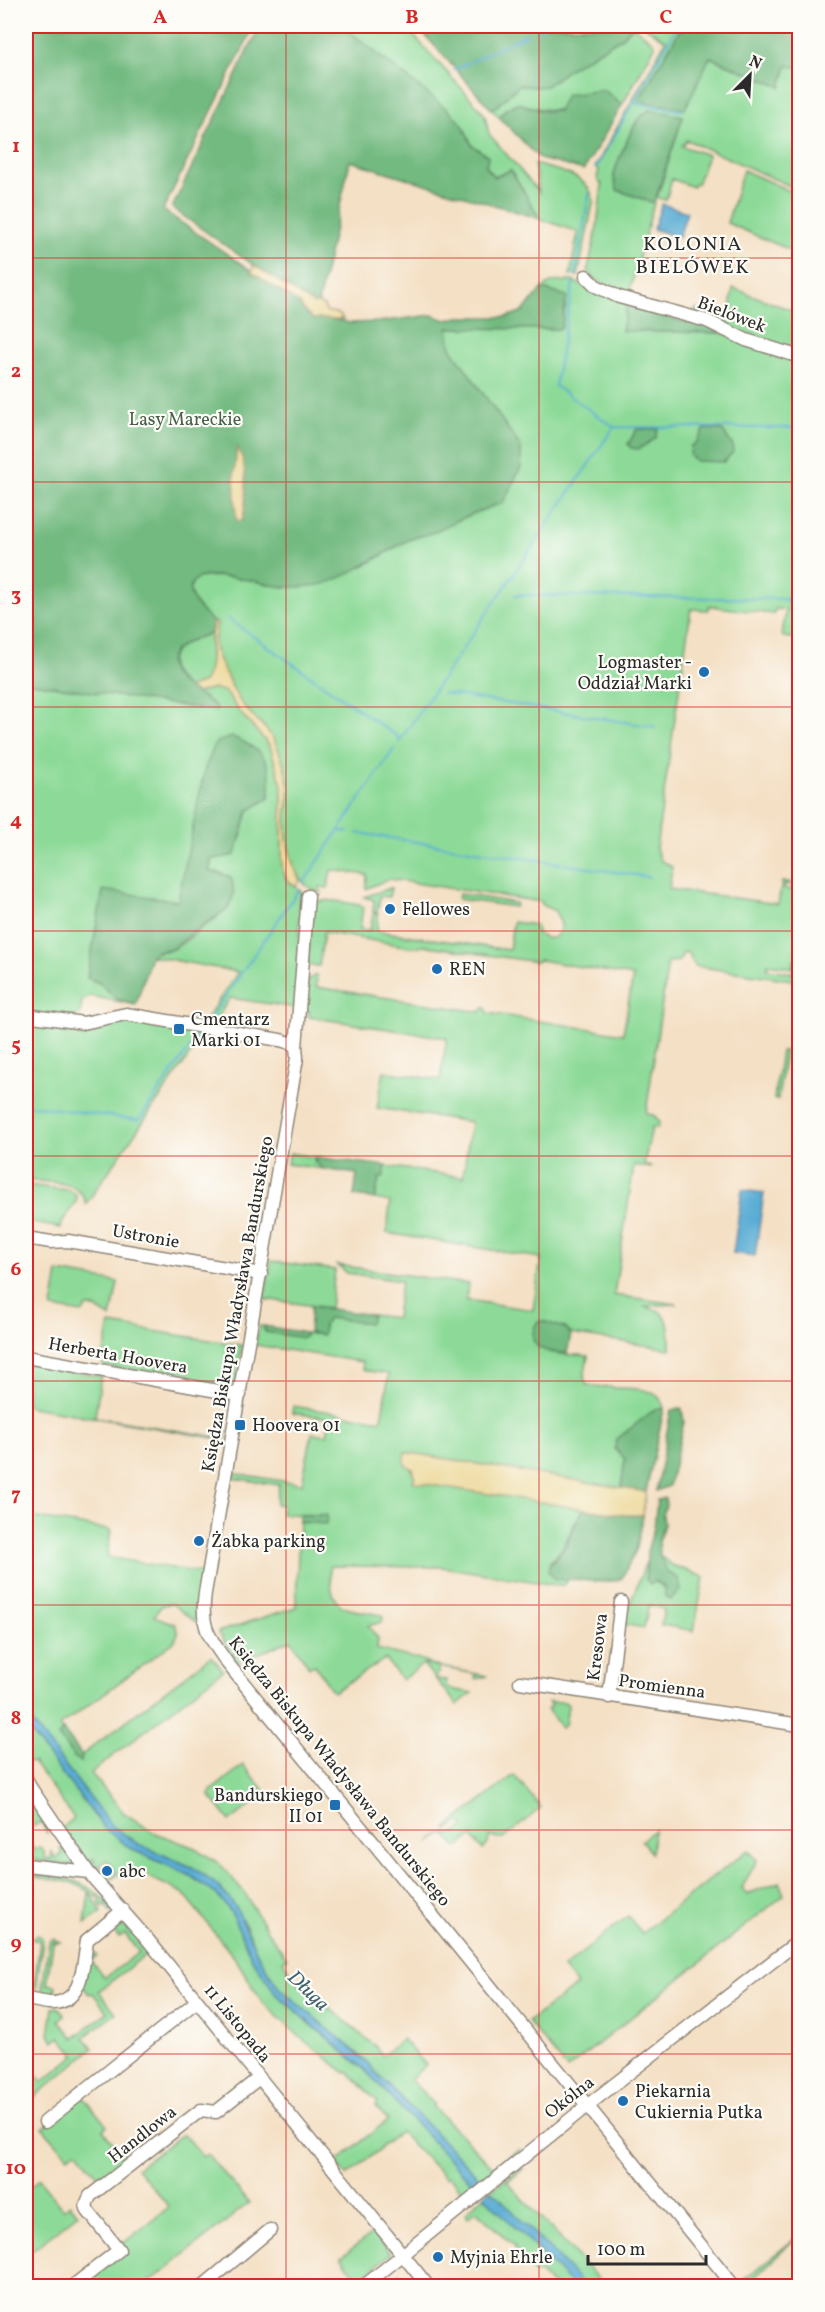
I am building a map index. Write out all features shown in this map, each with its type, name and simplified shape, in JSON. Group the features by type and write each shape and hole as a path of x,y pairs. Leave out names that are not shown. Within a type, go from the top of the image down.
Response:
{"street":[{"name":"Bielówek","path":"586,276 596,286 619,297 707,321 746,340 800,357"},
{"name":"Księdza Biskupa Władysława Bandurskiego","path":"308,896 296,1068 204,1600 203,1619 207,1633 228,1664 734,2286"},
{"path":"26,1015 83,1023 126,1014 280,1040 296,1047"},
{"name":"Ustronie","path":"26,1238 51,1242 68,1241 261,1274"},
{"name":"Herberta Hoovera","path":"26,1357 240,1395"},
{"name":"Kresowa","path":"609,1697 621,1602"},
{"name":"Promienna","path":"520,1682 800,1725"},
{"name":"11 Listopada","path":"27,1785 88,1872 123,1910 428,2286"},
{"path":"26,1865 88,1872"},
{"path":"26,1999 57,2002 77,1989 81,1981 87,1940 123,1910"},
{"name":"Okólna","path":"364,2286 493,2180 800,1940"},
{"path":"45,2122 197,2001"},
{"name":"Handlowa","path":"73,2286 118,2250 88,2211 86,2205 90,2196 201,2110 216,2112 259,2078"},
{"path":"203,2286 270,2230"}],"green space":[{"name":"Lasy Mareckie","path":"26,26 254,26 163,210 300,304 313,319 321,317 351,323 432,315 446,320 459,317 507,317 523,311 542,289 567,296 561,329 448,328 451,348 521,447 521,467 503,503 431,533 408,540 351,573 319,585 283,587 223,576 201,577 194,581 190,592 195,603 213,622 210,634 193,639 177,649 170,662 171,670 181,683 216,707 216,711 26,682"},
{"path":"262,26 342,26 447,109 462,124 472,145 488,156 486,166 494,177 511,170 540,219 350,161 318,303 313,304 243,258 172,208 252,42"},
{"path":"342,26 405,26 482,111 489,134 539,192 534,164 571,175 586,186 591,193 593,203 578,276 570,275 578,232 540,219 511,170 495,177 486,166 488,156 472,145 462,124"},
{"path":"417,26 633,26 621,38 572,67 546,86 519,85 491,109"},
{"path":"633,26 655,46 622,105 604,90 571,106 554,110 518,103 506,109 499,117 491,109 519,85 546,86 572,67 621,38"},
{"path":"644,26 682,26 639,101 709,57 781,87 787,65 799,67 799,190 687,140 682,146 708,155 697,184 693,187 672,179 666,200 657,198 683,116 650,110 635,123 614,177 617,190 654,203 628,297 591,277 588,269 597,227 602,185 597,178 599,170 595,167 666,40"},
{"path":"682,26 799,26 799,67 787,66 781,87 710,57 685,109 638,101"},
{"path":"604,90 622,105 584,170 540,159 499,117 506,109 518,103 543,111 558,111 566,95"},
{"path":"650,110 683,116 654,203 617,190 614,177 632,130 640,118"},
{"path":"743,170 799,195 799,254 727,223"},
{"path":"572,281 627,303 622,331 722,333 799,360 799,639 782,635 786,610 775,609 774,614 709,606 708,610 691,609 656,848 660,860 672,867 669,889 778,904 782,882 790,882 790,885 785,884 784,889 792,890 793,884 799,883 797,914 799,915 800,953 796,973 799,974 799,978 792,980 695,966 688,953 684,952 679,961 668,962 646,1113 655,1116 659,1122 658,1128 652,1127 644,1164 652,1168 634,1165 614,1295 677,1304 645,1306 659,1311 666,1319 670,1349 571,1334 565,1328 534,1339 538,1345 550,1352 588,1356 584,1378 587,1385 645,1390 657,1396 662,1402 664,1409 655,1409 615,1449 625,1459 621,1488 405,1452 415,1477 413,1481 584,1509 561,1550 549,1563 570,1578 562,1586 443,1567 330,1566 332,1592 341,1605 348,1609 383,1615 382,1622 368,1626 378,1638 377,1649 428,1662 425,1664 488,1676 475,1679 476,1674 440,1667 436,1679 446,1680 446,1685 450,1689 472,1693 457,1705 423,1664 402,1680 385,1659 333,1692 315,1665 309,1667 291,1640 238,1662 218,1632 296,1607 299,1522 326,1523 326,1515 281,1514 282,1505 276,1504 279,1485 232,1478 233,1473 302,1484 312,1433 327,1435 330,1418 292,1413 293,1406 381,1420 389,1374 363,1370 362,1362 255,1345 259,1326 264,1326 264,1330 305,1336 306,1333 322,1335 328,1318 370,1323 372,1315 396,1318 401,1281 347,1273 337,1265 468,1284 466,1300 533,1310 541,1258 387,1233 390,1202 375,1199 379,1178 383,1178 386,1166 463,1177 471,1122 377,1108 384,1071 440,1080 447,1038 309,1017 309,1011 304,1010 308,980 315,975 317,976 316,987 481,1012 483,1008 486,1008 488,1013 623,1034 633,976 540,960 536,962 428,946 410,947 324,932 319,966 307,965 312,903 318,901 337,901 363,906 360,929 370,930 373,914 378,914 377,931 509,950 513,922 536,925 537,933 546,938 556,936 561,924 555,911 542,905 542,902 388,879 366,889 367,875 331,870 328,888 320,887 323,893 312,890 304,883 297,874 289,852 286,829 288,782 280,754 272,737 242,704 231,685 214,646 217,623 201,611 190,591 194,580 199,578 271,578 357,568 408,540 431,533 503,503 476,385 451,348 448,328 561,329 567,296 542,289 552,282","holes":["705,429 722,430 733,446 691,446 696,443","795,957 792,975 792,973 767,969 768,964 792,968"]},
{"path":"733,288 799,313 799,355 695,313 695,309 729,316"},
{"path":"627,303 676,320 705,325 722,333 622,331"},
{"path":"637,429 658,429 656,438 639,449 631,448 628,444"},
{"path":"705,429 722,430 733,446 733,452 724,462 696,461 690,456 691,446 696,443"},
{"path":"210,634 209,673 204,682 188,688 177,678 171,660 180,647"},
{"path":"26,682 216,711 216,707 197,693 213,688 226,692 238,710 270,746 282,785 282,866 286,879 303,893 299,901 296,1008 230,998 215,1021 232,1024 232,1028 204,1022 238,972 151,956 179,946 217,918 222,873 209,871 212,859 240,840 248,811 269,798 205,768 178,902 103,891 87,978 136,1005 90,996 82,1001 80,1015 72,1017 26,1012"},
{"path":"232,737 259,752 268,766 270,786 269,798 248,811 235,855 212,859 209,871 229,876 232,880 234,894 228,909 172,949 157,951 151,956 136,1004 116,999 100,983 87,978 103,890 178,901 205,768 216,742"},
{"path":"391,888 389,897 380,896 377,913 373,912 374,900 364,897"},
{"path":"459,894 516,903 515,907 458,899"},
{"path":"118,1019 205,1033 86,1204 83,1196 70,1186 62,1183 26,1180 26,1038 28,1033 26,1020 76,1032 104,1030 106,1027 117,1024"},
{"path":"781,1051 785,1051 778,1099 774,1099"},
{"path":"290,1153 315,1157 314,1161 323,1169 287,1164"},
{"path":"315,1157 386,1166 383,1178 379,1178 375,1199 354,1196 357,1174 323,1169 315,1162"},
{"path":"26,1185 69,1190 76,1194 77,1200 62,1222 61,1228 26,1222"},
{"path":"271,1261 335,1270 330,1308 264,1299"},
{"path":"58,1272 118,1282 111,1318 95,1308 87,1307 82,1313 52,1308"},
{"path":"311,1306 372,1315 370,1323 328,1318 323,1335 309,1333"},
{"path":"543,1321 565,1328 571,1334 567,1353 552,1352 539,1348 535,1344 533,1331 537,1322"},
{"path":"110,1324 240,1345 242,1346 236,1384 232,1388 105,1366 102,1364"},
{"path":"264,1326 306,1333 303,1338 265,1332"},
{"path":"26,1363 101,1376 95,1417 223,1438 227,1431 226,1440 26,1406"},
{"path":"655,1409 664,1409 646,1492 621,1488 625,1459 615,1449 617,1439"},
{"path":"682,1409 684,1422 669,1486 656,1491 671,1410"},
{"path":"665,1498 664,1525 659,1539 660,1556 667,1572 678,1578 680,1590 671,1600 665,1597 665,1587 655,1581 651,1585 646,1579 647,1551 654,1528 657,1500"},
{"path":"584,1509 625,1515 643,1515 637,1548 622,1578 606,1582 556,1580 548,1571"},
{"path":"299,1515 327,1515 326,1524 299,1522"},
{"path":"26,1516 111,1530 107,1557 202,1573 197,1623 172,1604 162,1605 154,1616 175,1624 178,1633 174,1642 60,1726 67,1748 81,1761 82,1755 211,1656 223,1670 91,1773 124,1813 153,1832 195,1848 220,1864 244,1892 287,1958 283,1961 293,1977 374,2045 383,2056 402,2039 426,2065 410,2079 434,2104 432,2106 494,2168 519,2149 520,2151 483,2182 357,2053 279,1988 258,1955 247,1928 228,1897 218,1886 194,1868 140,1845 108,1824 89,1803 89,1799 26,1718"},
{"path":"660,1556 672,1565 704,1577 694,1631 661,1625 664,1609 649,1605 644,1628 622,1624 646,1562 646,1579 662,1586 671,1600 675,1594"},
{"path":"548,1702 565,1702 568,1705 565,1725 561,1728 547,1709 551,1706"},
{"path":"26,1727 104,1828 133,1850 189,1875 217,1895 231,1912 252,1959 308,2022 364,2069 476,2187 456,2202 462,2197 462,2192 449,2176 446,2178 400,2132 347,2176 336,2162 388,2120 375,2106 378,2102 348,2072 346,2073 301,2038 263,2003 237,1961 183,1893 128,1867 108,1882 116,1872 107,1860 100,1865 103,1870 96,1865 91,1868 89,1864 95,1861 93,1858 89,1863 62,1828 74,1818 33,1762 26,1762"},
{"path":"63,1730 82,1755 81,1762 74,1757 58,1736"},
{"path":"243,1765 266,1793 230,1821 210,1796 211,1791"},
{"path":"514,1775 541,1808 504,1838 489,1837 488,1844 483,1850 472,1836 457,1848 443,1834 460,1830 464,1826 460,1822 446,1829 458,1817"},
{"path":"28,1795 52,1826 48,1828 47,1833 41,1822 29,1828 33,1850 40,1847 45,1853 45,1858 51,1859 52,1852 55,1858 63,1854 60,1849 64,1847 80,1865 26,1858"},
{"path":"654,1830 651,1853 641,1841"},
{"path":"748,1850 757,1860 742,1888 747,1894 779,1882 784,1895 567,2069 528,2022 577,1985 563,1968 628,1916 642,1933"},
{"path":"26,1871 74,1881 92,1890 108,1902 113,1909 110,1912 106,1904 102,1907 99,1902 102,1899 99,1896 96,1898 73,1883 26,1876"},
{"path":"89,1893 102,1912 85,1924"},
{"path":"118,1918 124,1918 150,1951 99,1991 116,2013 84,2037 93,2048 26,2104 26,2082 34,2091 26,2080 26,2058 30,2056 33,2060 28,2065 42,2082 75,2055 60,2037 54,2042 49,2035 53,2008 58,2007 65,2015 59,2020 74,2038 107,2012 93,1993 89,1994 83,1987 89,1950 97,1956 91,1961 105,1978 139,1952 125,1934 119,1938 114,1932 122,1924"},
{"path":"35,1935 40,1936 43,1940 36,1989 26,1990 26,1982 34,1983 40,1941 31,1939"},
{"path":"53,1939 61,1942 53,1943 47,1984 56,1986 54,1993 45,1992 42,1989 49,1942"},
{"path":"83,2096 107,2126 103,2130 126,2159 101,2180 77,2150 68,2156 43,2128"},
{"path":"183,2134 203,2157 207,2154 249,2203 145,2286 76,2286 123,2249 122,2244 169,2207 137,2168"},
{"path":"521,2168 523,2169 507,2182 605,2286 553,2286 538,2272 535,2274 516,2252 515,2247 476,2211 468,2217 466,2213 476,2202"},
{"path":"39,2179 63,2209 70,2204 78,2214 32,2251 26,2243 26,2190"},
{"path":"374,2232 391,2254 359,2279 341,2257"},
{"path":"799,2235 753,2279 744,2280 750,2275"},
{"path":"401,2274 409,2286 384,2286 398,2275"}],"sand":[{"path":"254,265 313,304 318,303 324,306 326,311 339,314 343,319 313,319 300,304 251,272"},
{"path":"237,447 243,462 246,483 242,521 236,520 234,475"},
{"path":"213,622 217,623 214,646 226,675 242,704 274,740 287,776 289,798 286,826 289,850 300,880 296,886 286,879 282,866 282,785 270,746 238,710 226,692 213,688 197,693 188,688 204,682 207,675"},
{"path":"405,1452 646,1492 643,1515 625,1515 413,1482 415,1477 413,1469 405,1465"}],"water":[{"path":"662,204 687,212 679,237 653,229"},
{"path":"742,1190 764,1193 755,1256 733,1253"},
{"path":"26,1714 111,1825 140,1845 194,1868 218,1886 236,1907 258,1955 279,1988 357,2053 483,2182 476,2187 364,2069 276,1994 252,1959 231,1912 217,1895 189,1875 133,1850 104,1828 26,1727"},
{"path":"490,2190 585,2286 573,2286 484,2196"}],"waterway":[{"path":"539,29 546,26"},
{"path":"596,168 677,26"},
{"path":"454,70 527,34"},
{"path":"634,103 682,111"},
{"path":"575,275 589,194"},
{"path":"573,283 555,386 614,427"},
{"path":"399,742 614,427 800,428"},
{"path":"515,595 785,599 800,619"},
{"path":"785,599 796,599 800,596"},
{"path":"227,618 401,739"},
{"path":"443,693 656,727"},
{"path":"304,882 394,749"},
{"path":"339,831 348,832"},
{"path":"358,833 649,877"},
{"path":"207,1023 298,891"},
{"path":"26,1105 139,1120 200,1033"}],"place":[{"name":"Logmaster - Oddział Marki","path":"704,672"},
{"name":"Fellowes","path":"390,909"},
{"name":"REN","path":"437,969"},
{"name":"Cmentarz Marki 01","path":"179,1029"},
{"name":"Hoovera 01","path":"240,1425"},
{"name":"Żabka parking","path":"199,1541"},
{"name":"Bandurskiego II 01","path":"335,1805"},
{"name":"abc","path":"107,1871"},
{"name":"Piekarnia Cukiernia Putka","path":"623,2101"},
{"name":"Myjnia Ehrle","path":"438,2257"}],"district":[{"name":"KOLONIA BIELÓWEK","path":"693,254"}],"water label":[{"name":"Długa","path":"309,1990"}]}
